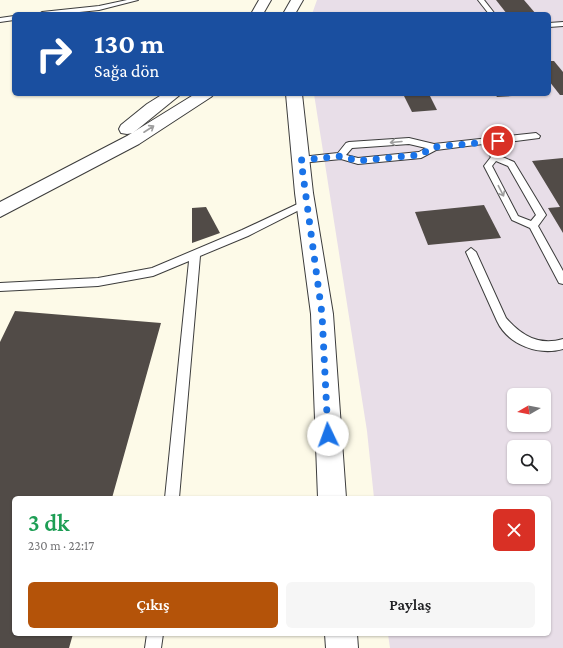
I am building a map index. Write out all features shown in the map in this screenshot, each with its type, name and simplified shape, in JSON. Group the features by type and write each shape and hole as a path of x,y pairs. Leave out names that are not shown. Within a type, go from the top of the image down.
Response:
{"street":[{"path":"290,12 297,0"},
{"path":"261,6 277,7"},
{"path":"90,161 153,107 170,96"},
{"path":"0,210 90,161 133,140 203,96"},
{"path":"294,96 306,203 322,314 332,496"},
{"path":"341,636 342,648"}],"lane":[{"path":"61,12 100,8 135,0"},
{"path":"481,0 490,12"},
{"path":"0,20 12,18"},
{"path":"551,25 563,24"},
{"path":"341,156 349,146 409,141 434,147 536,136"},
{"path":"486,142 495,157 511,164 540,215 533,226"},
{"path":"301,160 341,156 358,161 420,155 434,147"},
{"path":"495,157 488,166 515,218 533,226 563,280"},
{"path":"0,287 98,282 153,272 245,233 306,203"},
{"path":"471,252 502,321 508,328 524,341 534,345 551,347 563,344"},
{"path":"172,496 179,437 195,254"},
{"path":"153,648 155,636"}],"shaded area":[{"path":"317,0 563,0 563,648 390,648 388,636 551,636 551,496 374,496 367,431 314,96 551,96 551,12 313,12"}],"building":[{"path":"496,0 524,0 534,12 505,12"},
{"path":"551,61 554,61 563,72 563,95 560,95 551,84"},
{"path":"404,96 430,96 437,110 412,112"},
{"path":"563,158 563,233 548,208 560,207 532,161"},
{"path":"484,205 501,238 428,245 415,212"},
{"path":"206,207 220,233 192,243 192,208"},
{"path":"15,311 161,323 113,496 12,496 12,636 72,636 69,648 0,648 0,342"}],"route":[{"path":"328,435 322,314 301,160 341,156 358,161 420,155 434,147 498,141"}]}
